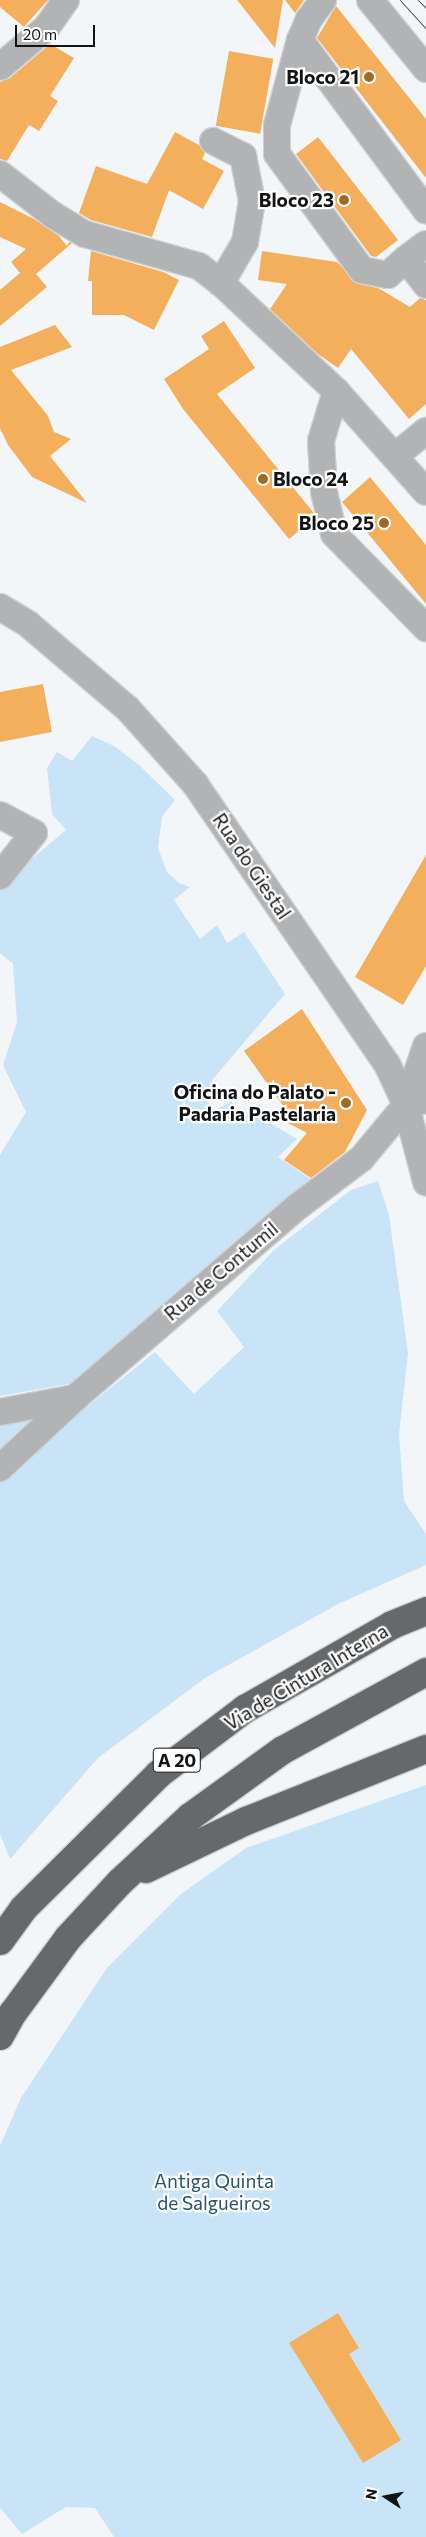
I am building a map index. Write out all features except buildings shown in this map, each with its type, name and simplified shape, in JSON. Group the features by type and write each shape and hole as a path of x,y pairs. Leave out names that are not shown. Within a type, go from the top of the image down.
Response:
{"highway":[{"name":"Via de Cintura Interna","path":"0,1941 23,1909 159,1774 245,1709 392,1625 426,1611"},
{"name":"A 20","path":"0,2036 13,2013 68,1938 120,1882 190,1817 283,1750 426,1672"},
{"path":"120,1882 246,1821 426,1749"}],"street":[{"path":"0,67 47,27 66,0"},
{"path":"323,0 309,19 300,40 277,125 277,154 362,270 388,275 416,252 426,285"},
{"path":"370,0 426,69"},
{"path":"300,40 426,210"},
{"path":"213,141 243,156 252,201 245,242 221,283"},
{"path":"0,174 53,215 85,234 199,266 221,283 336,391 426,492"},
{"path":"336,391 321,441 324,492 334,534 426,628"},
{"path":"395,456 426,431"},
{"name":"Rua do Giestal","path":"0,607 28,624 128,709 195,784 387,1064 416,1102 426,1182"},
{"path":"0,815 34,833 0,876"},
{"path":"416,1102 426,1046"},
{"name":"Rua de Contumil","path":"0,1468 75,1398 290,1213 361,1159 416,1102"},
{"path":"0,1412 75,1398"}],"green space":[{"path":"92,736 114,746 139,765 175,800 162,817 158,848 167,872 179,883 190,887 174,900 200,939 217,925 227,943 244,932 285,994 212,1080 207,1116 231,1101 242,1118 250,1111 297,1139 278,1157 312,1180 79,1382 0,1396 0,1155 26,1112 3,1065 17,1022 13,964 0,953 0,886 66,830 52,814 47,768 57,752 72,761"},
{"path":"378,1181 389,1215 408,1353 399,1435 404,1501 426,1534 426,1565 338,1604 205,1678 98,1758 10,1859 0,1834 0,1482 37,1447 155,1352 194,1394 244,1347 217,1311 274,1250 351,1190"},
{"path":"31,1419 0,1453 0,1424"},
{"name":"Antiga Quinta de Salgueiros","path":"426,1785 426,2537 114,2537 95,2508 66,2507 22,2534 0,2508 0,2146 21,2098 107,1968 181,1894 246,1848"}],"tram line":[{"path":"400,0 426,29"},
{"path":"418,0 426,8"}],"place":[{"name":"Bloco 21","path":"369,77"},
{"name":"Bloco 23","path":"344,200"},
{"name":"Bloco 24","path":"263,479"},
{"name":"Bloco 25","path":"384,523"},
{"name":"Oficina do Palato - Padaria Pastelaria","path":"346,1103"}]}
